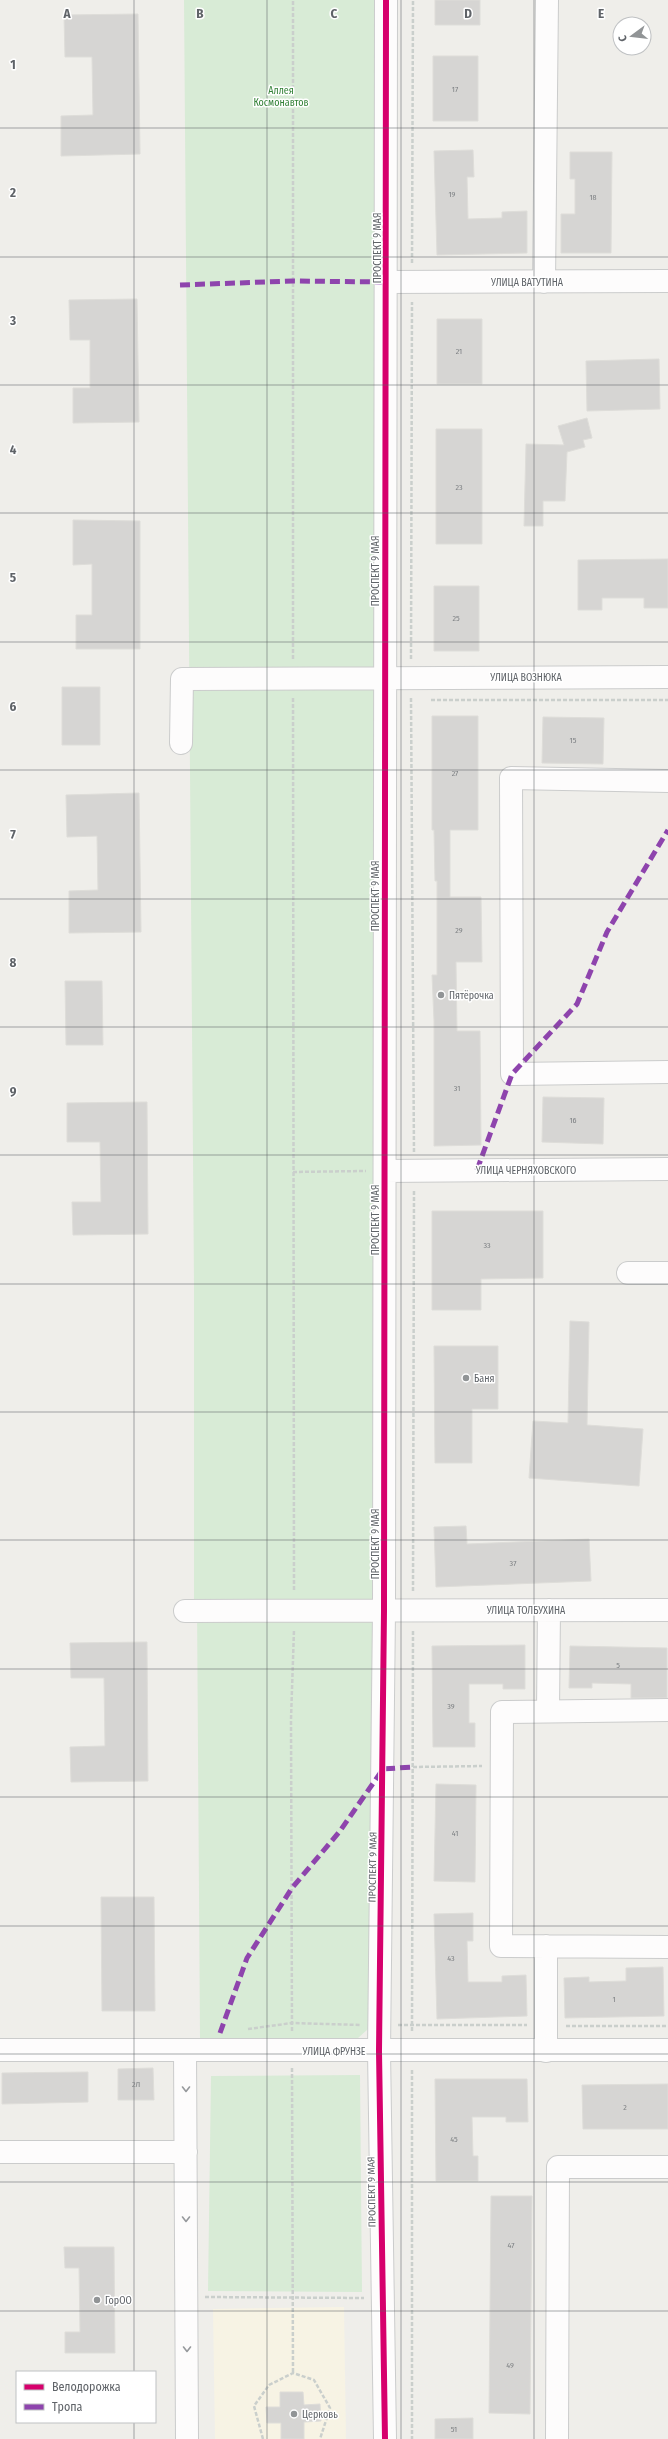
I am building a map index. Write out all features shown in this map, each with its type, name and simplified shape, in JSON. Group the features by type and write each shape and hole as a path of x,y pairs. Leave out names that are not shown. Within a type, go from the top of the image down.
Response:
{"street":[{"name":"ПРОСПЕКТ 9 МАЯ","path":"385,2439 379,2051 384,1611 387,282 386,0"},
{"path":"544,282 547,0"},
{"name":"УЛИЦА ВАТУТИНА","path":"387,282 668,281"},
{"name":"УЛИЦА ВОЗНЮКА","path":"181,743 182,679 385,676 668,677"},
{"path":"668,781 511,778 512,1074 668,1072"},
{"name":"УЛИЦА ЧЕРНЯХОВСКОГО","path":"385,1171 668,1169"},
{"path":"628,1273 668,1273"},
{"path":"548,1711 549,1610"},
{"name":"УЛИЦА ТОЛБУХИНА","path":"185,1611 668,1610"},
{"path":"668,1710 502,1712 501,1946 668,1947"},
{"path":"546,1946 546,2051"},
{"name":"УЛИЦА ФРУНЗЕ","path":"0,2050 668,2050"},
{"path":"185,2050 187,2439"},
{"path":"0,2152 186,2152"},
{"path":"557,2439 558,2167 668,2167"}],"path":[{"path":"293,0 292,1172 295,1611 292,1719 293,2373"},
{"path":"412,0 411,700 414,1170 412,2439"},
{"path":"411,700 419,700"},
{"path":"427,700 668,700"},
{"path":"292,1172 385,1171"},
{"path":"412,1766 502,1766"},
{"path":"242,2030 292,2023 380,2025 668,2026"},
{"path":"186,2297 383,2297"},
{"path":"263,2439 254,2406 268,2385 293,2373 314,2380 330,2408 320,2439"}],"shaded area":[{"path":"344,2307 346,2439 215,2439 213,2309"}],"green space":[{"name":"Аллея Космонавтов","path":"184,0 377,0 377,2021 358,2038 200,2038 197,1605 194,1604 194,1285"},
{"path":"360,2075 362,2292 208,2291 211,2076"}],"building":[{"path":"435,0 480,0 480,25 435,25"},
{"path":"138,14 140,154 61,156 61,116 93,115 92,57 65,57 64,15"},
{"path":"433,56 478,56 478,121 433,121"},
{"path":"473,150 474,177 467,177 468,219 502,218 502,212 527,211 527,253 437,255 434,151"},
{"path":"570,152 612,152 611,253 561,253 561,214 575,214 575,179 570,179"},
{"path":"137,299 139,422 73,423 73,388 90,388 90,340 70,340 69,300"},
{"path":"437,319 482,319 482,384 437,384"},
{"path":"659,359 660,409 587,411 586,361"},
{"path":"587,418 592,438 583,440 585,447 567,452 565,501 543,501 543,526 524,526 526,444 564,445 558,426"},
{"path":"436,429 482,429 482,544 436,544"},
{"path":"73,520 140,521 140,649 76,649 76,615 92,615 92,564 73,565"},
{"path":"668,559 668,608 644,608 644,598 602,598 602,610 578,610 578,560"},
{"path":"434,586 479,586 479,651 434,651"},
{"path":"62,687 100,687 100,745 62,745"},
{"path":"432,716 478,716 478,830 450,830 450,897 481,897 482,962 456,962 457,1031 480,1031 481,1145 434,1146 434,1021 432,975 437,975 437,881 435,881 434,830 432,830"},
{"path":"543,717 604,718 603,764 542,763"},
{"path":"139,793 141,932 69,933 69,891 98,890 97,836 67,837 66,795"},
{"path":"65,981 102,981 103,1045 66,1045"},
{"path":"543,1097 604,1098 603,1144 542,1142"},
{"path":"147,1102 148,1234 73,1235 72,1202 101,1202 100,1142 67,1142 67,1103"},
{"path":"432,1211 543,1211 543,1278 481,1279 481,1310 432,1310"},
{"path":"570,1321 589,1322 587,1425 643,1429 639,1486 529,1478 533,1421 568,1423"},
{"name":"Баня","path":"434,1346 498,1346 498,1409 472,1409 472,1463 435,1463"},
{"path":"466,1526 467,1544 589,1539 591,1581 436,1587 434,1527"},
{"path":"147,1642 148,1781 71,1782 70,1747 105,1746 104,1678 71,1678 70,1643"},
{"path":"525,1645 525,1689 503,1689 503,1684 469,1684 469,1723 475,1723 475,1747 433,1747 432,1646"},
{"path":"570,1646 667,1648 667,1698 631,1698 631,1684 592,1683 592,1688 569,1688"},
{"path":"436,1784 476,1785 475,1882 434,1881"},
{"path":"101,1897 154,1897 155,2011 102,2011"},
{"path":"473,1913 473,1941 467,1941 468,1982 502,1982 502,1976 526,1975 527,2016 437,2019 434,1914"},
{"path":"663,1967 664,2016 565,2018 564,1978 589,1977 589,1982 626,1981 626,1968"},
{"path":"153,2068 154,2100 118,2100 118,2069"},
{"path":"88,2072 88,2102 2,2104 2,2073"},
{"path":"435,2079 527,2079 528,2122 506,2122 506,2117 472,2117 473,2156 478,2156 478,2181 436,2181"},
{"path":"668,2084 668,2129 583,2129 582,2085"},
{"path":"491,2196 532,2196 530,2414 489,2413"},
{"name":"ГорОО","path":"64,2247 114,2247 115,2353 65,2353 65,2332 80,2332 79,2268 65,2268"},
{"name":"Церковь","path":"280,2392 303,2392 304,2405 320,2404 321,2421 304,2422 304,2439 281,2439 281,2423 267,2423 266,2407 280,2407"},
{"path":"473,2418 473,2439 435,2439 435,2419"}],"marked path":[{"path":"180,285 293,281 387,282"},
{"path":"477,1170 512,1074 577,1004 607,932 668,830"},
{"path":"220,2033 247,1958 292,1888 340,1831 383,1769 413,1767"}],"cycle path":[{"path":"385,2439 379,2051 384,1611 386,0"}],"place":[{"name":"Пятёрочка","path":"441,995"},
{"name":"Баня","path":"466,1378"},
{"name":"ГорОО","path":"97,2300"},
{"name":"Церковь","path":"294,2414"}]}
